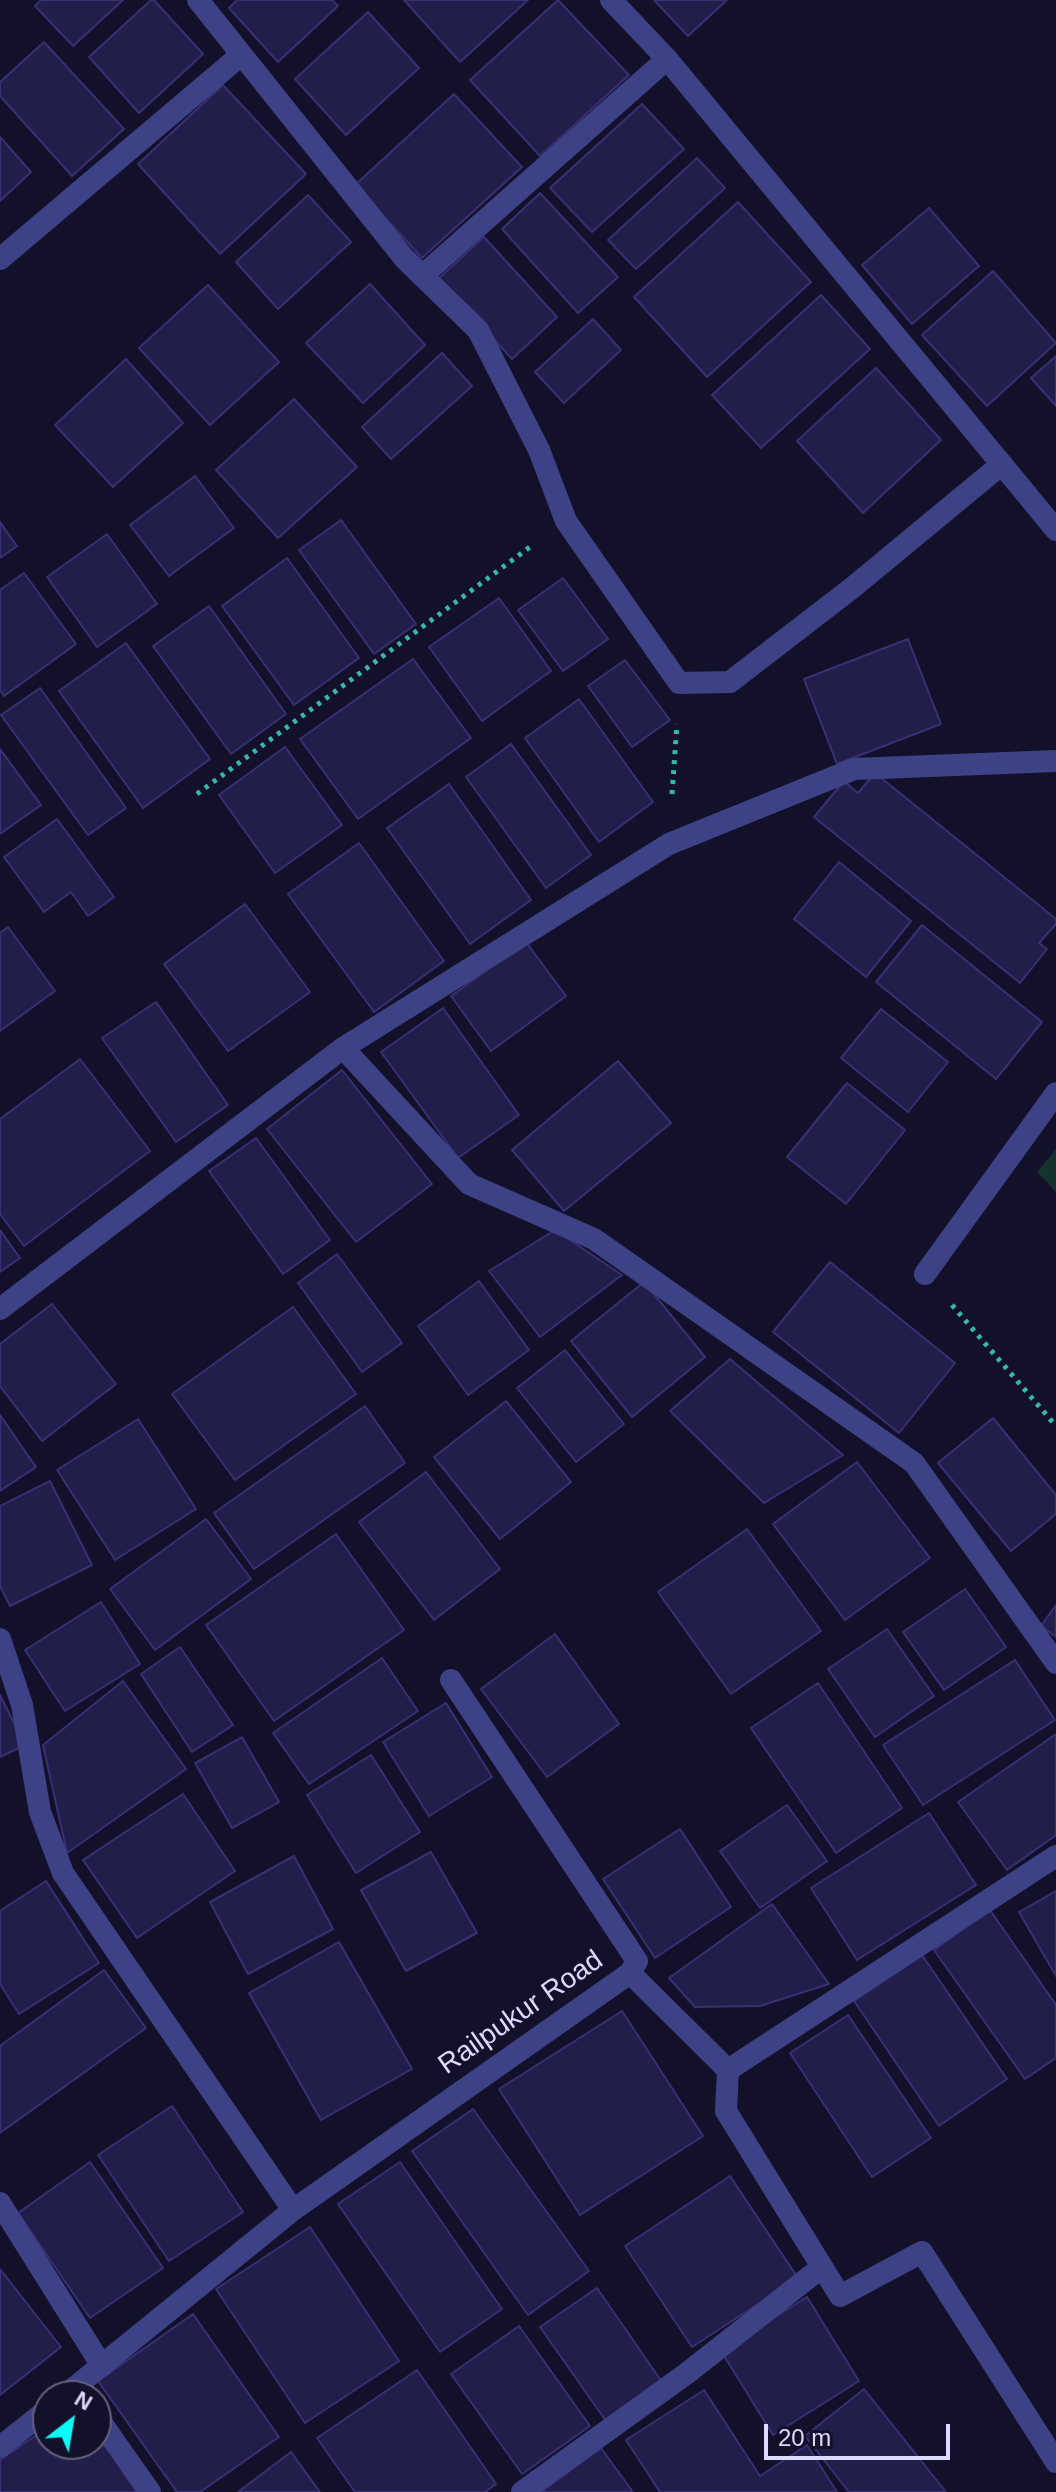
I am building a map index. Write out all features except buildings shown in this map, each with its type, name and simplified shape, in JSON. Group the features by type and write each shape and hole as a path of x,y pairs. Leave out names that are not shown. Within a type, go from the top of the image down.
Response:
{"street":[{"path":"198,0 404,258 478,330 539,450 566,521 679,683 730,682 852,588 1002,464"},
{"path":"611,0 667,59 1056,530"},
{"path":"0,259 241,55"},
{"path":"422,276 667,59"},
{"path":"0,1309 343,1048 669,844 854,769 1056,761"},
{"path":"343,1048 469,1184 594,1239 914,1463 1056,1663"},
{"path":"925,1274 1056,1093"},
{"path":"0,1639 22,1705 40,1812 63,1873 293,2210"},
{"path":"451,1680 637,1961 630,1973"},
{"path":"1056,1856 728,2070 726,2111 840,2296 922,2252 1056,2462"},
{"name":"Railpukur Road","path":"87,2380 293,2210 630,1973 728,2070"},
{"path":"0,2203 102,2366"},
{"path":"522,2492 686,2374 822,2267"},
{"path":"0,2447 32,2422"},
{"path":"112,2438 150,2492"}],"path":[{"path":"197,794 566,521"},
{"path":"669,844 679,683"},
{"path":"925,1274 1056,1426"}],"green space":[{"path":"1056,1149 1056,1192 1037,1172"}]}
